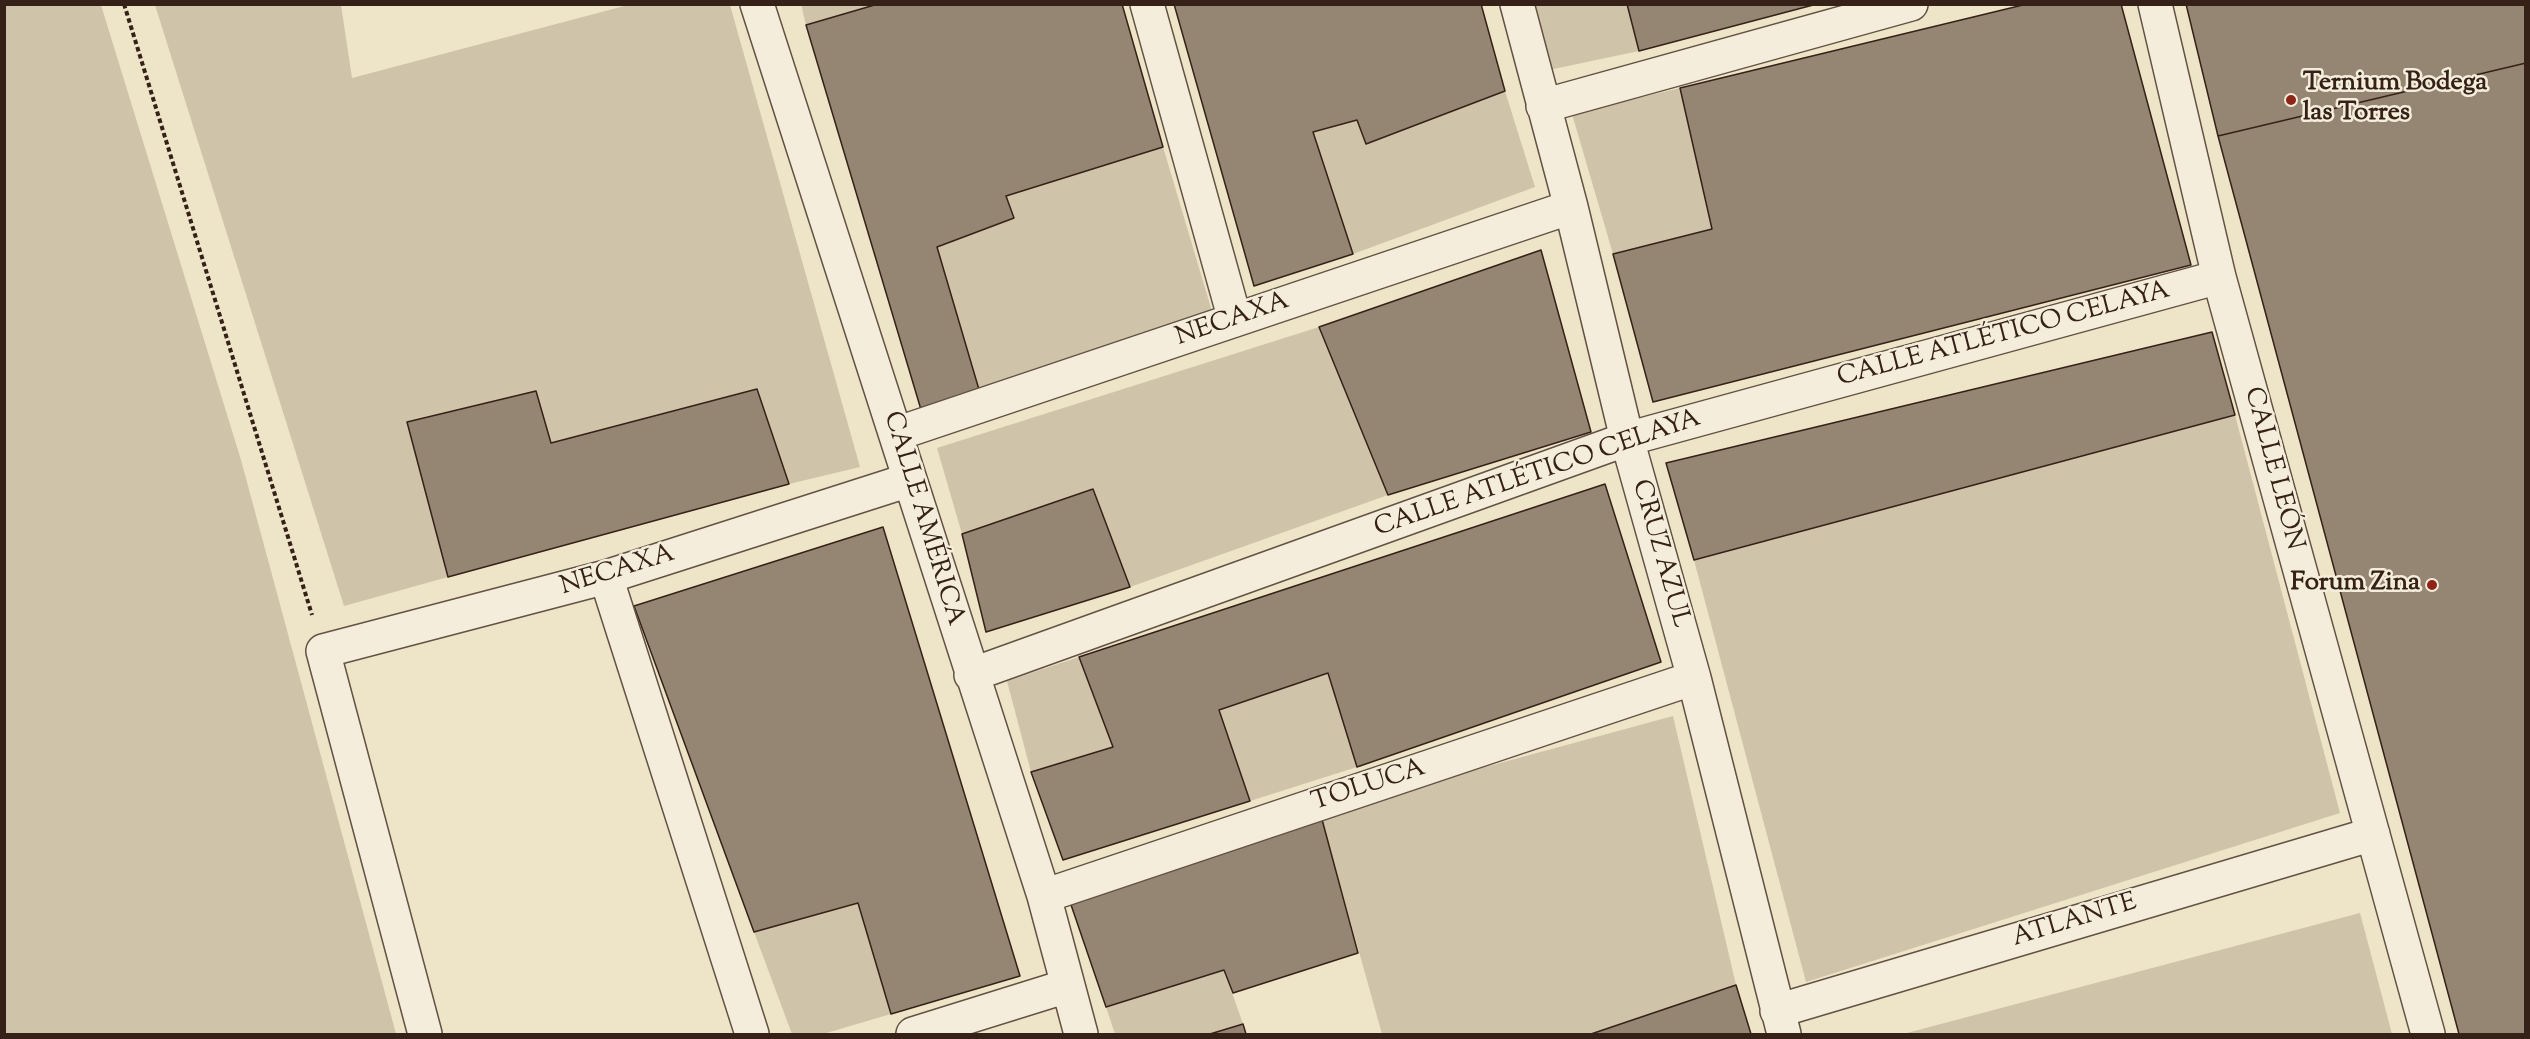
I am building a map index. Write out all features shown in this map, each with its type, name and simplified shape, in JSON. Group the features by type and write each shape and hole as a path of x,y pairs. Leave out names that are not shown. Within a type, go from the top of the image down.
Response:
{"street":[{"name":"CALLE AMÉRICA","path":"756,4 1044,896 1081,1035"},
{"path":"1147,4 1235,320"},
{"name":"CRUZ AZUL","path":"1517,4 1571,207 1627,439 1694,678 1780,1023"},
{"path":"1543,106 1911,4"},
{"name":"CALLE LEÓN","path":"2155,4 2219,277 2428,1035"},
{"name":"NECAXA","path":"896,434 1571,207"},
{"name":"CALLE ATLÉTICO CELAYA","path":"971,675 1627,439 2219,277"},
{"name":"NECAXA","path":"323,651 606,577 909,480"},
{"path":"606,577 752,1035"},
{"path":"323,651 425,1035"},
{"name":"TOLUCA","path":"1044,896 1694,678"},
{"name":"ATLANTE","path":"1780,1023 2373,834"},
{"path":"913,1035 1067,986"}],"path":[{"path":"124,4 164,126 323,651"}],"shaded area":[{"path":"5,4 101,5 241,460 396,1034 5,1034"},
{"path":"801,4 878,5 806,25"},
{"path":"155,5 341,5 352,78 628,5 730,5 860,467 789,484 757,389 551,443 536,391 408,422 448,577 344,606"},
{"path":"1529,5 1627,5 1639,51 1544,71"},
{"path":"1680,88 1712,229 1613,254 1572,114"},
{"path":"1505,91 1535,187 1353,254 1313,132 1357,120 1366,144"},
{"path":"1163,147 1214,318 980,393 937,247 1014,218 1006,196"},
{"path":"1319,327 1388,495 1130,587 1093,489 962,534 937,448"},
{"path":"2235,415 2340,813 1806,982 1694,560"},
{"path":"1079,657 1113,747 1031,772 1007,681"},
{"path":"1328,673 1357,767 1250,801 1219,710"},
{"path":"1673,716 1736,985 1591,1034 1382,1034 1320,812"},
{"path":"858,903 891,1014 823,1034 792,1034 754,932"},
{"path":"2360,913 2392,1034 1903,1034"},
{"path":"1224,970 1243,1024 1210,1034 1115,1034 1106,1007"}],"building":[{"path":"878,4 1122,4 1163,147 1006,196 1014,218 937,247 980,393 922,413 806,25"},
{"path":"1174,4 1481,4 1505,91 1366,144 1357,120 1313,132 1353,254 1254,286"},
{"path":"1627,4 1817,4 1639,51"},
{"path":"2027,4 2121,4 2191,265 1653,402 1613,254 1712,229 1680,88"},
{"name":"Ternium Bodega las Torres","path":"2186,4 2526,4 2526,63 2218,136"},
{"name":"Forum Zina","path":"2526,63 2526,1034 2459,1034 2218,136"},
{"path":"1541,250 1591,432 1388,495 1319,327"},
{"path":"2212,332 2235,415 1694,560 1666,463"},
{"path":"757,389 789,484 448,577 407,422 536,391 551,443"},
{"path":"1605,484 1661,662 1357,767 1328,673 1219,710 1250,801 1063,860 1031,772 1113,747 1079,657"},
{"path":"1093,489 1130,587 986,632 962,534"},
{"path":"883,527 1020,976 891,1014 858,903 754,932 634,606"},
{"path":"1320,812 1358,953 1233,993 1224,970 1106,1007 1068,896"},
{"path":"1736,985 1751,1034 1591,1034"},
{"path":"1243,1024 1246,1034 1210,1034"}],"place":[{"name":"Ternium Bodega las Torres","path":"2291,100"},
{"name":"Forum Zina","path":"2432,585"}]}
